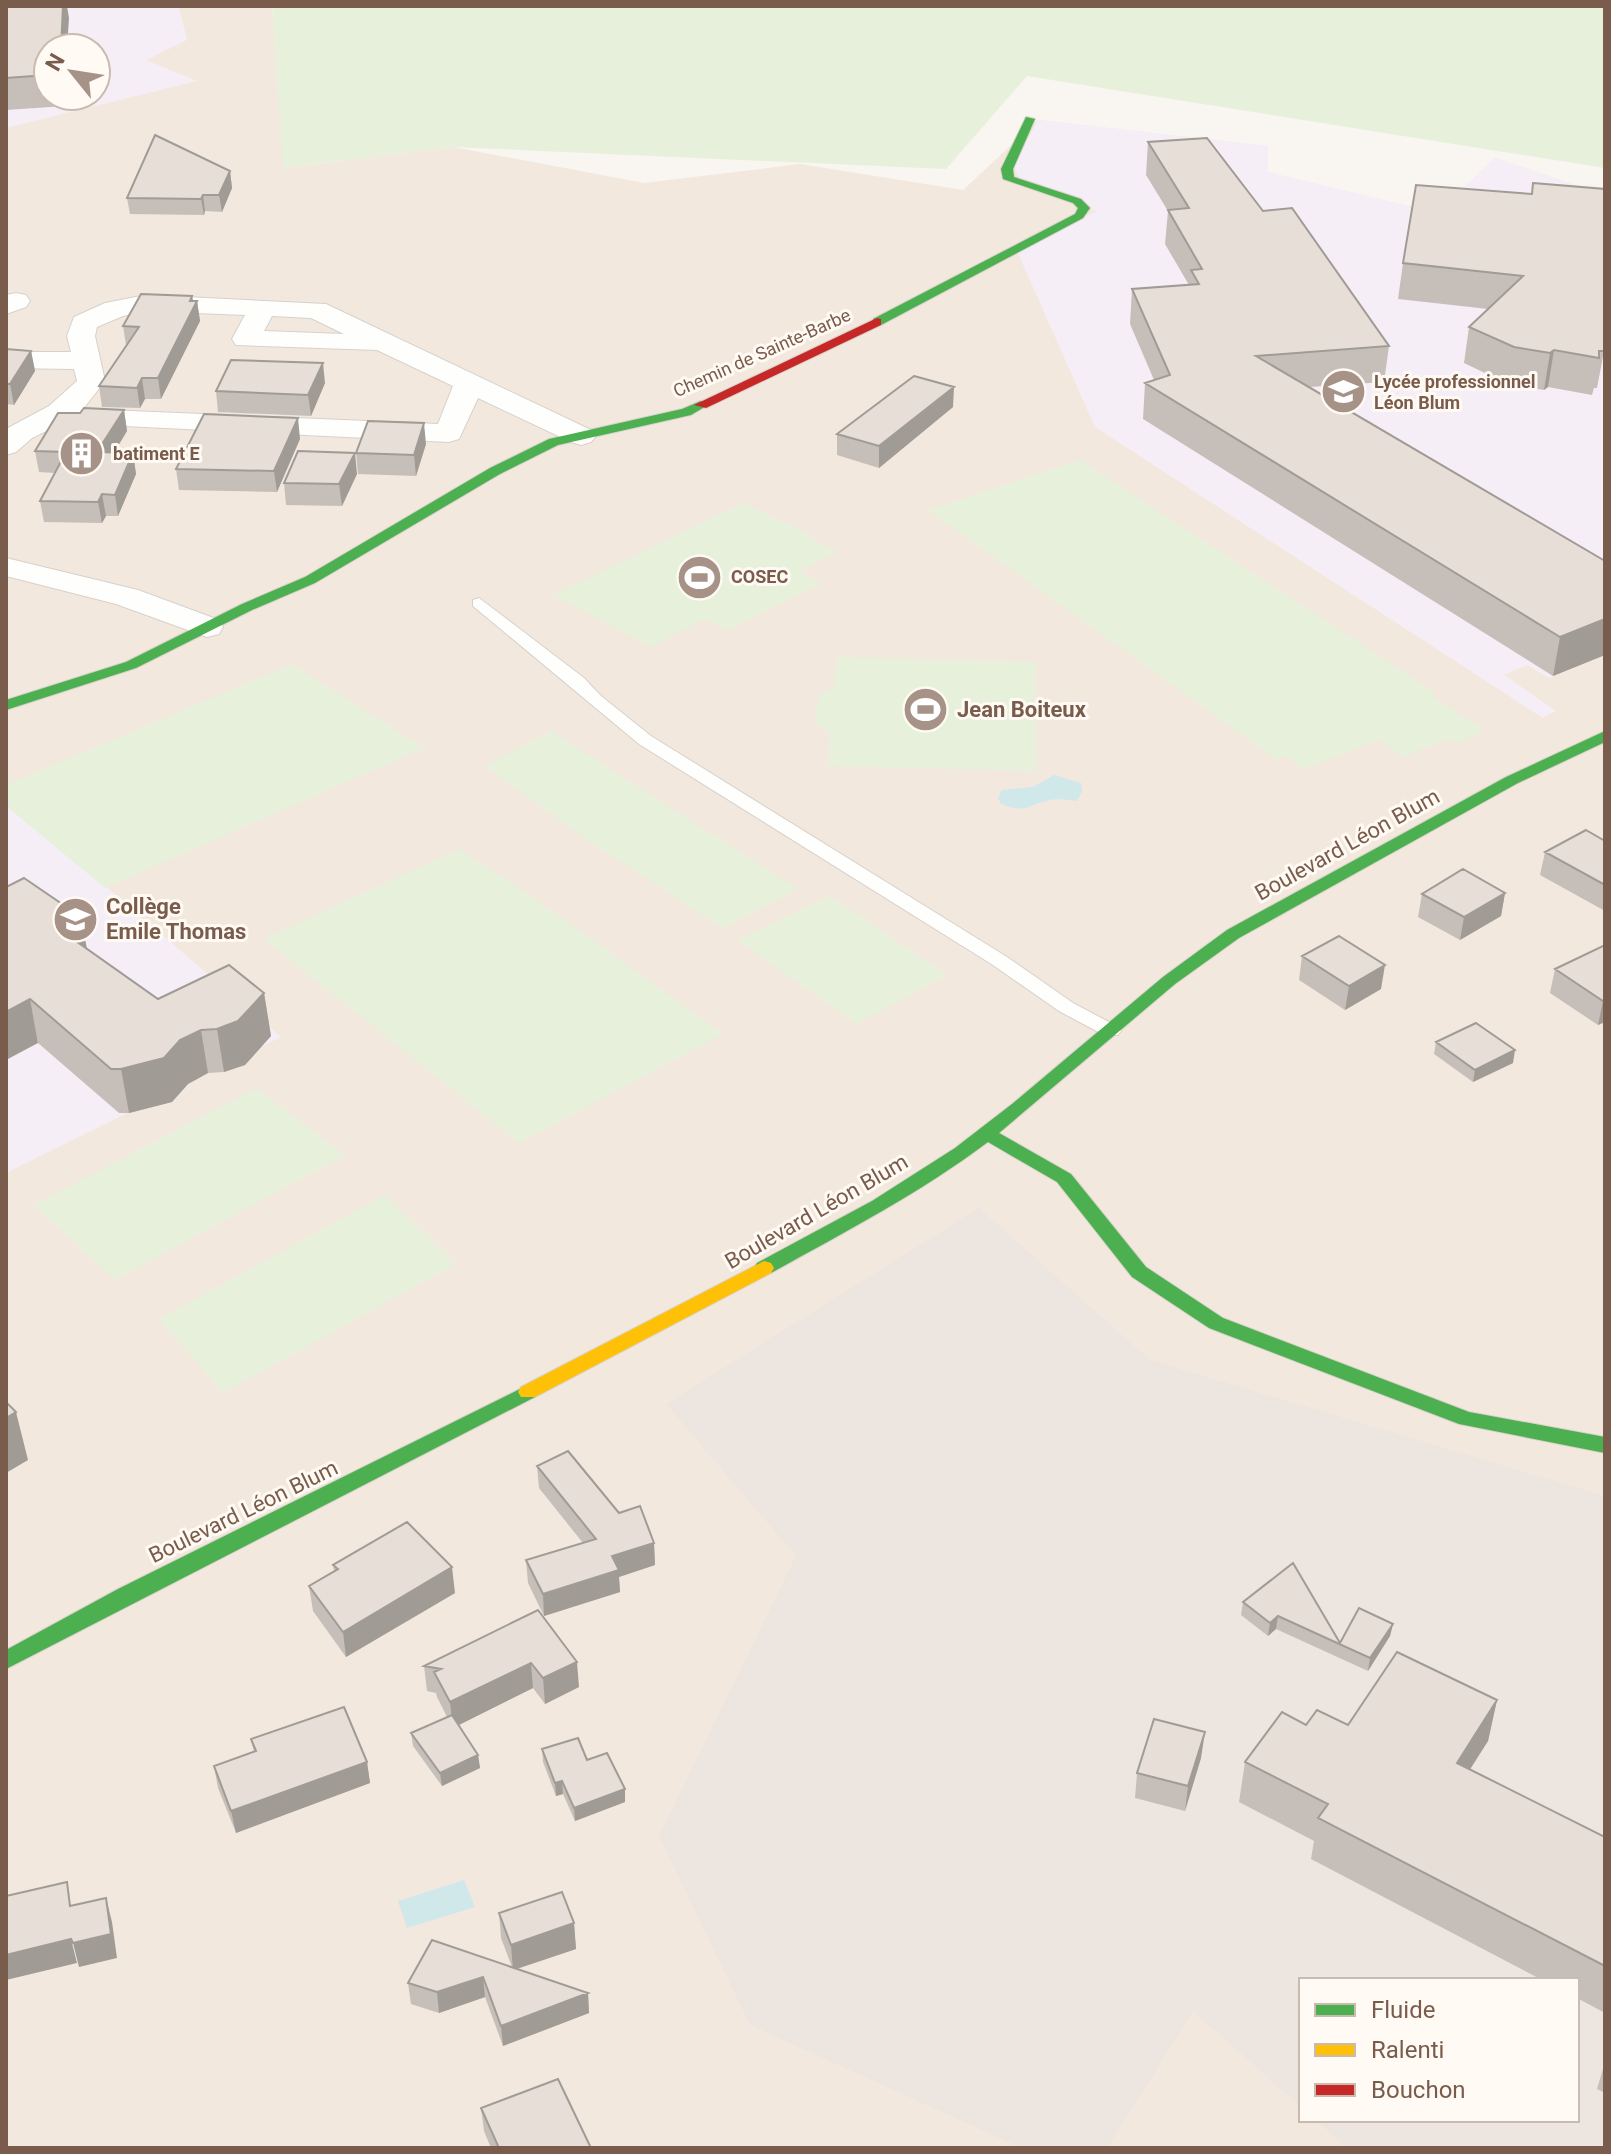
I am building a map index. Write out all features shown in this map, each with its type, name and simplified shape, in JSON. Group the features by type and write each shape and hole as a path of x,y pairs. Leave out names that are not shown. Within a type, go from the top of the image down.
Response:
{"street":[{"name":"Chemin de Sainte-Barbe","path":"6,705 131,665 310,580 495,471 554,442 686,412 853,335 1079,216 1084,208 1077,201 1009,179 1007,169 1030,119"},
{"path":"6,446 15,433 53,416 76,401 91,381 81,336 84,323 115,309 146,303 316,310 581,436"},
{"path":"6,360 87,361"},
{"path":"53,416 449,433 469,383"},
{"path":"6,567 127,597 207,627"},
{"name":"Boulevard Léon Blum","path":"6,1660 759,1272 899,1194 987,1134 1190,962 1233,934 1512,780 1605,736"},
{"path":"987,1134 1064,1178 1139,1272 1216,1323 1466,1419 1605,1445"}],"lane":[{"path":"479,603 645,740 1000,961 1066,1007 1111,1031"}],"shaded area":[{"path":"6,6 272,6 284,168 453,147 644,183 800,164 963,190 1038,120 1268,146 1267,172 1437,213 1495,158 1605,195 1605,2148 6,2148"},
{"path":"6,6 179,8 187,40 146,60 197,81 112,102 112,32 32,32 32,112 71,112 6,128"},
{"name":"Lycée professionnel Léon Blum","path":"1038,120 1268,146 1267,172 1437,213 1495,158 1605,195 1605,655 1549,678 1527,665 1504,675 1556,711 1543,718 1095,427 1017,251 1096,211 1019,178 1014,166"},
{"name":"Collège Emile Thomas","path":"6,801 281,1037 6,1173"},
{"path":"979,1208 1150,1360 1605,1496 1605,2148 1347,2148 1318,2122 1579,2122 1579,1978 1299,1978 1299,2105 1193,2011 1107,2148 1022,2148 750,2025 659,1836 796,1556 666,1404"}],"green space":[{"path":"272,6 1605,6 1605,168 1027,76 946,169 453,147 283,168"},
{"path":"1080,460 1436,693 1432,696 1485,731 1457,743 1451,738 1403,757 1378,740 1304,769 1286,756 1277,760 928,510"},
{"name":"COSEC","path":"743,503 813,536 809,539 837,552 800,571 821,583 728,630 705,619 651,647 553,595"},
{"name":"Jean Boiteux","path":"837,657 1035,662 1037,771 828,766 830,732 815,723 819,695 834,688"},
{"path":"292,664 424,748 105,888 6,806 6,785"},
{"path":"551,731 798,889 723,928 593,844 485,766"},
{"path":"459,849 537,900 723,1034 519,1143 264,939"},
{"path":"830,896 947,975 857,1024 737,940"},
{"path":"256,1088 345,1155 115,1280 34,1205"},
{"path":"385,1195 456,1264 223,1393 159,1319"}],"water":[{"path":"1054,775 1081,783 1082,792 1077,801 1053,799 1027,808 1016,808 1001,804 998,798 1002,790 1033,787"},
{"path":"464,1880 475,1907 407,1928 398,1901"}],"building":[{"path":"6,6 63,6 62,32 32,32 32,76 6,78"},
{"path":"155,135 230,171 219,195 203,195 201,199 127,198"},
{"path":"1207,138 1263,211 1292,208 1389,346 1256,356 1605,561 1605,619 1560,637 1145,383 1170,375 1132,289 1199,284 1191,270 1202,269 1168,210 1189,208 1148,142"},
{"path":"1533,183 1605,189 1604,351 1599,351 1599,358 1514,347 1469,327 1523,276 1403,263 1416,185 1532,194"},
{"path":"141,294 192,296 190,301 197,301 158,378 142,378 137,388 99,386 139,327 123,326"},
{"path":"6,349 31,351 10,384 6,384"},
{"path":"231,360 323,363 308,395 216,391"},
{"path":"914,376 954,387 879,446 837,434"},
{"path":"84,408 124,410 97,452 133,453 115,495 102,494 98,502 40,501 66,452 35,451 58,413 80,413"},
{"path":"204,414 298,418 274,471 176,469"},
{"path":"368,421 424,423 414,455 356,453"},
{"path":"298,451 355,453 339,484 284,483"},
{"path":"1586,830 1605,841 1605,885 1545,852"},
{"path":"1463,869 1505,893 1464,917 1422,894"},
{"path":"24,878 81,917 59,929 158,999 229,965 264,993 238,1021 217,1029 201,1030 180,1040 164,1058 111,1069 30,999 6,1012 6,887"},
{"path":"1339,936 1385,965 1349,986 1302,956"},
{"path":"1605,945 1605,1000 1603,1001 1555,969"},
{"path":"1476,1023 1515,1050 1475,1070 1436,1042"},
{"path":"6,1402 16,1412 6,1418"},
{"path":"568,1451 619,1513 640,1506 654,1543 612,1556 619,1570 543,1594 526,1560 596,1539 537,1466"},
{"path":"407,1522 452,1567 343,1632 309,1586 338,1569 333,1565"},
{"path":"1293,1563 1340,1643 1359,1608 1393,1624 1370,1658 1278,1616 1270,1623 1243,1602"},
{"path":"538,1610 577,1662 543,1678 531,1663 450,1702 434,1672 441,1669 424,1666"},
{"path":"1397,1652 1497,1700 1457,1763 1605,1837 1605,1966 1318,1818 1328,1804 1245,1762 1282,1712 1306,1725 1317,1710 1348,1725"},
{"path":"344,1707 367,1762 231,1811 214,1766 256,1751 251,1739"},
{"path":"452,1715 478,1755 440,1773 411,1733"},
{"path":"1154,1719 1205,1732 1188,1786 1137,1773"},
{"path":"578,1738 587,1760 607,1753 625,1789 574,1808 562,1781 555,1783 542,1749"},
{"path":"67,1882 70,1906 106,1898 111,1934 73,1943 71,1939 6,1955 6,1896"},
{"path":"562,1892 574,1923 511,1945 499,1913"},
{"path":"432,1940 588,1993 501,2026 483,1977 437,1992 408,1983"},
{"path":"558,2079 591,2148 499,2148 481,2108"}],"traffic: fast":[{"path":"877,322 1079,216 1084,208 1077,201 1009,179 1007,169 1030,119"},
{"path":"6,705 131,665 247,607 310,580 495,471 554,442 686,412 701,405"},
{"path":"764,1268 879,1205 962,1153 1169,981 1233,934 1512,780 1605,736"},
{"path":"987,1134 1064,1178 1139,1272 1216,1323 1466,1419 1605,1445"},
{"path":"6,1660 126,1595 528,1392"}],"traffic: slow":[{"path":"528,1392 764,1268"}],"traffic: jam":[{"path":"701,405 877,322"}],"place":[{"name":"Lycée professionnel Léon Blum","path":"1343,392"},
{"name":"batiment E","path":"82,454"},
{"name":"COSEC","path":"700,577"},
{"name":"Jean Boiteux","path":"926,709"},
{"name":"Collège Emile Thomas","path":"75,919"}]}
